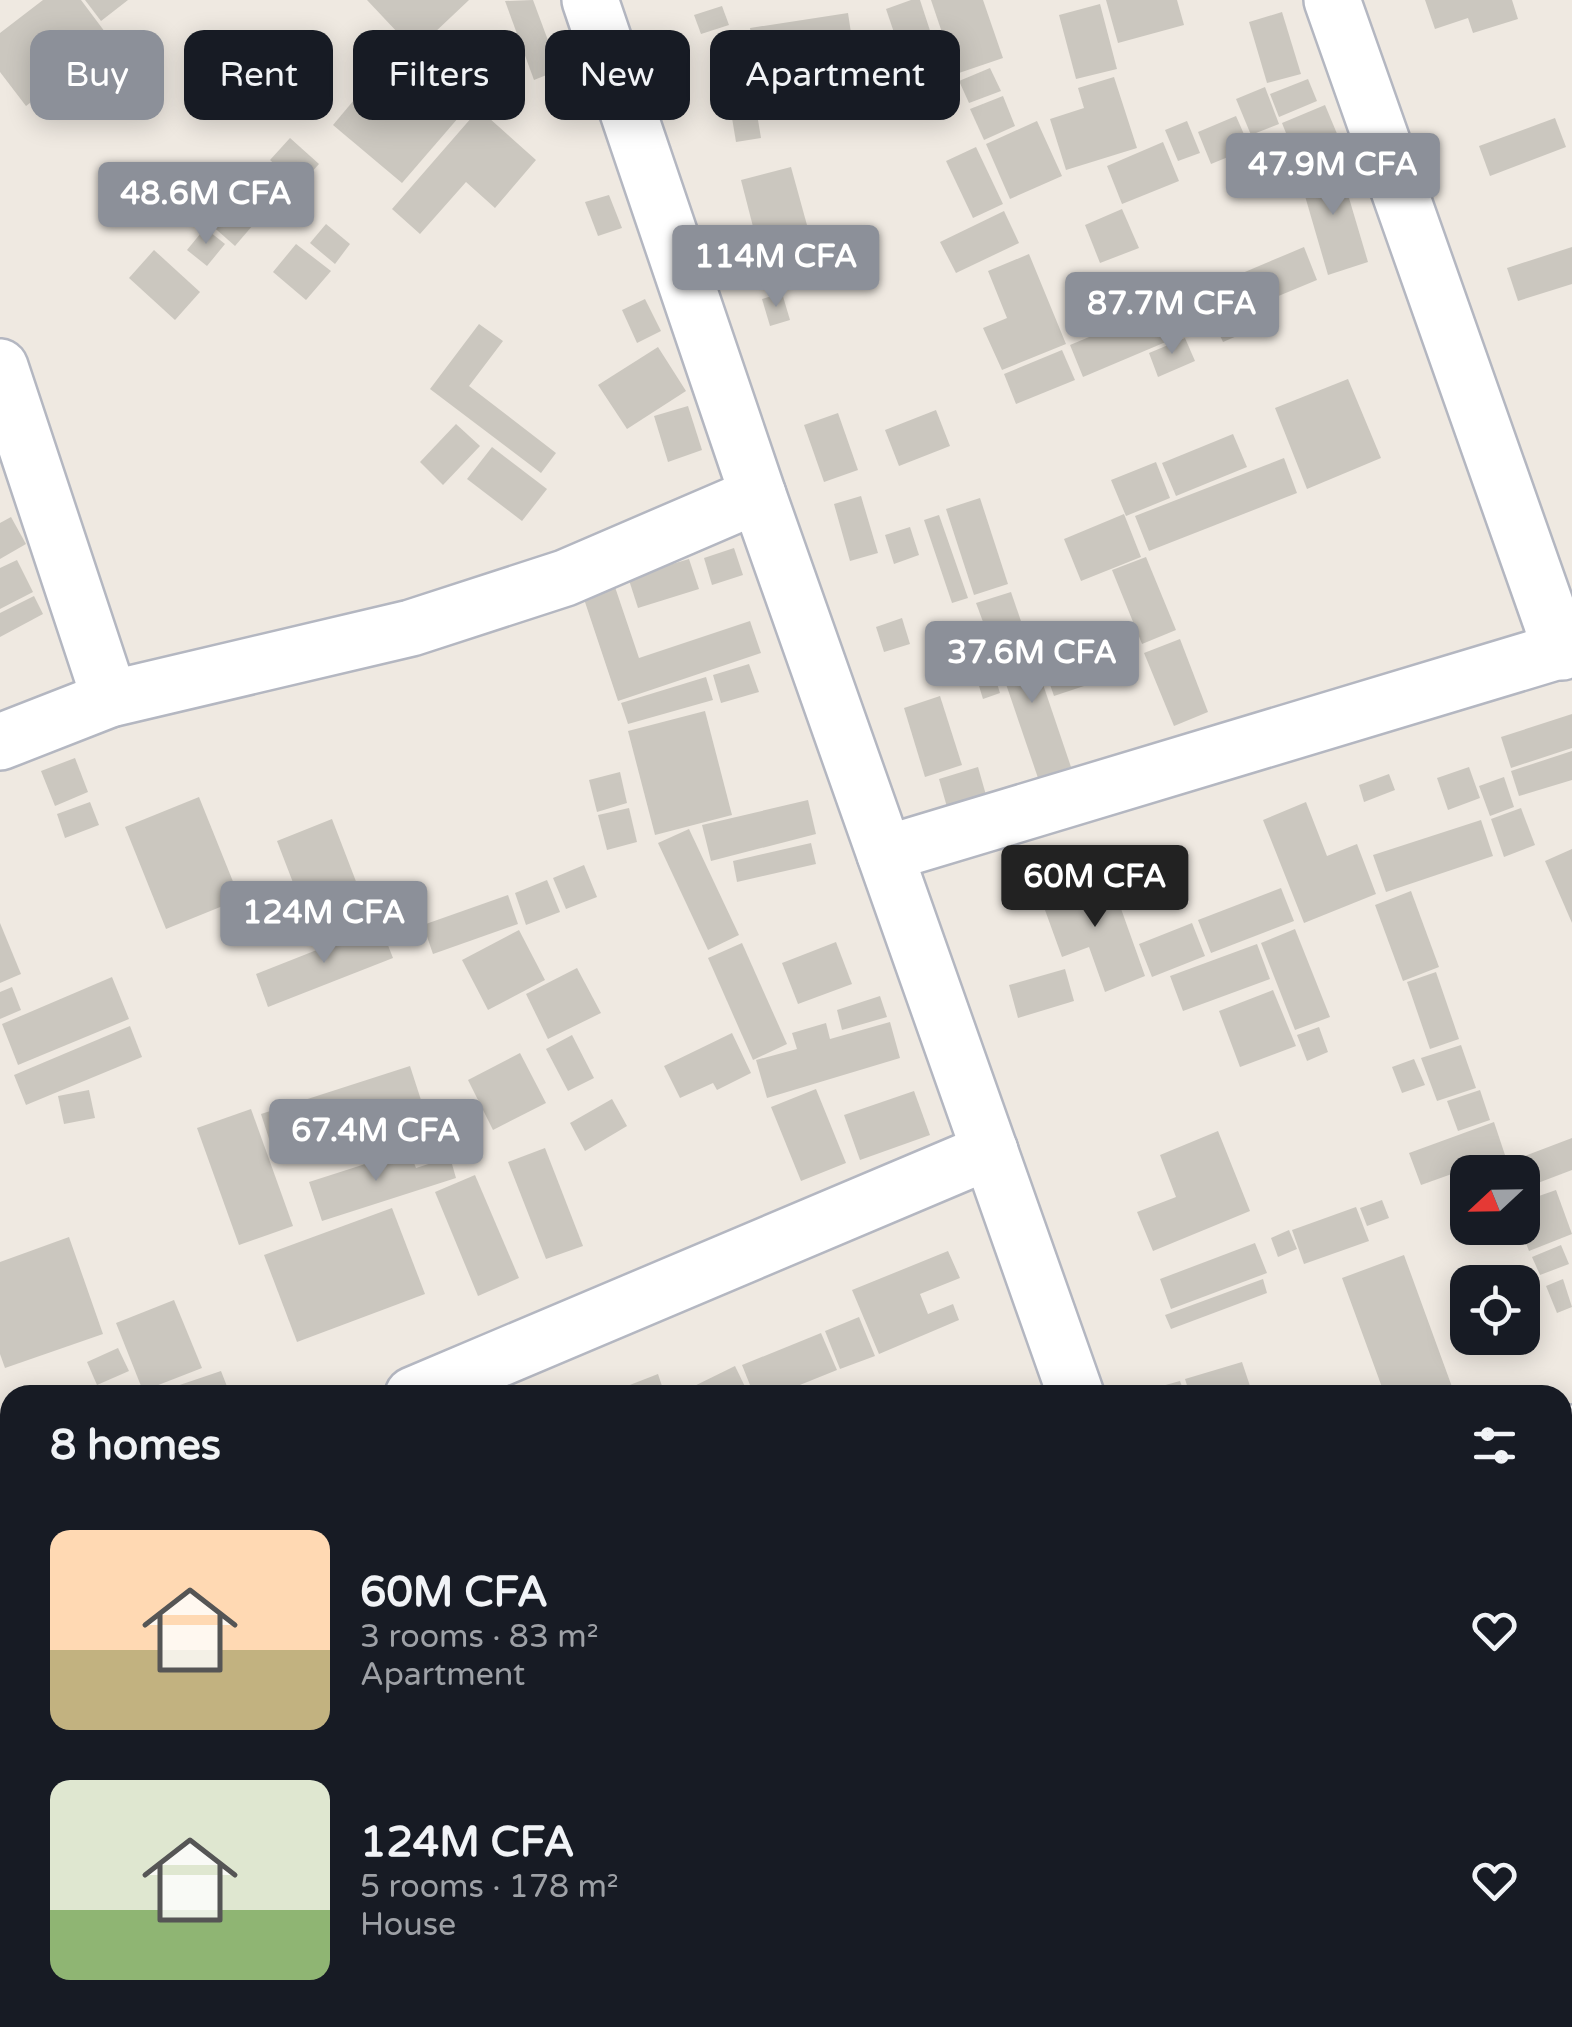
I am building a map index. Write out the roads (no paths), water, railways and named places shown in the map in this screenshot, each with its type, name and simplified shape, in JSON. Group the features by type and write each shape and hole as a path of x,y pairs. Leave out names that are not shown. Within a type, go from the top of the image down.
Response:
{"street":[{"path":"590,0 758,495 1072,1385"},
{"path":"885,854 1567,650 1332,0"},
{"path":"0,368 110,700"},
{"path":"0,742 110,700 412,628 566,578 758,495"},
{"path":"444,1385 990,1150"}]}
